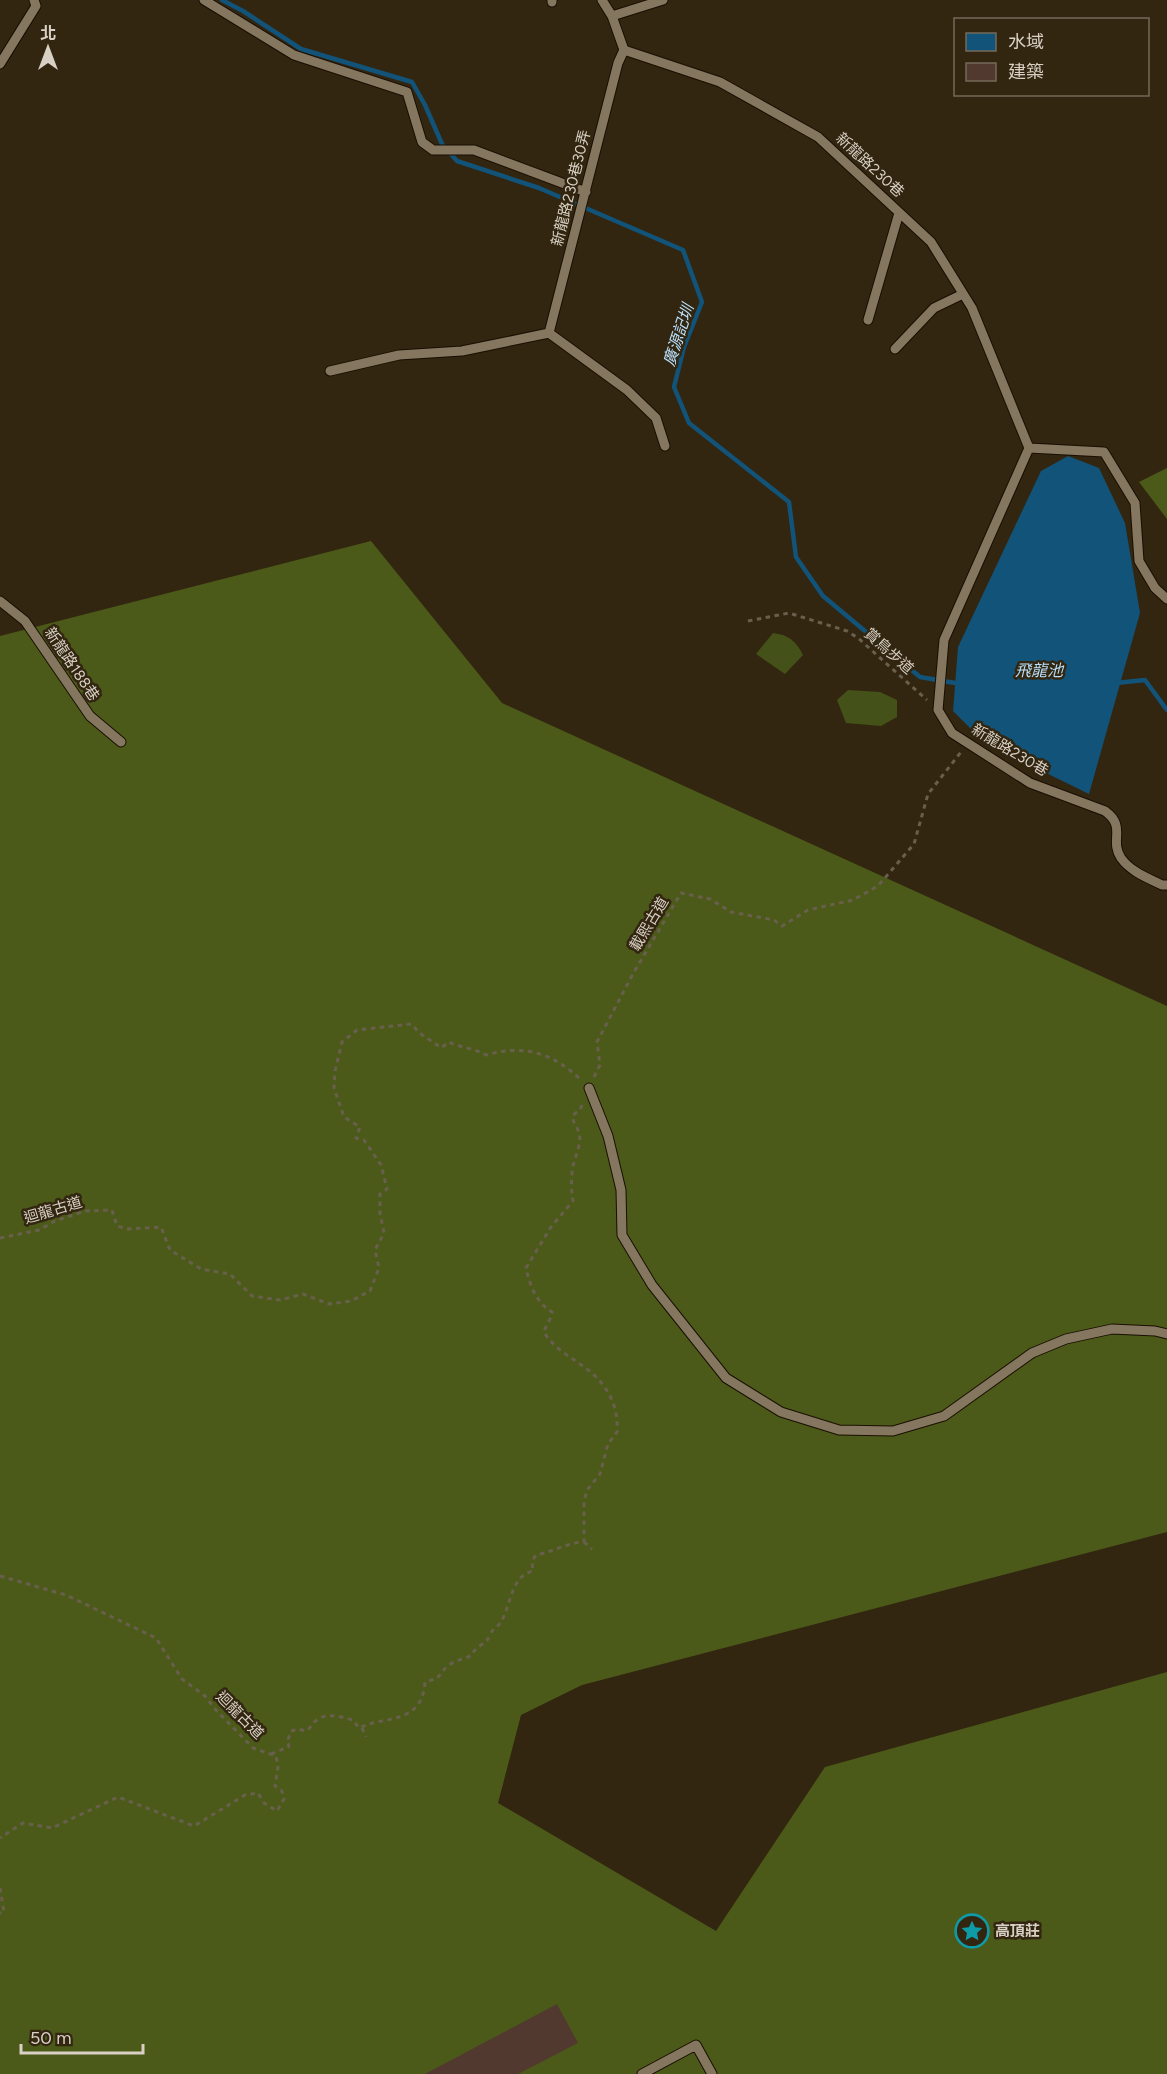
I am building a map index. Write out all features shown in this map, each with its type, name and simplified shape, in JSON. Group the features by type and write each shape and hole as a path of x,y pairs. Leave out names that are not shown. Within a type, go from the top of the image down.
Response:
{"lane":[{"path":"0,64 36,6 34,0"},
{"path":"204,0 294,55 408,92 422,142 433,150 474,150 585,195"},
{"path":"602,0 612,16 624,50"},
{"path":"612,16 663,0"},
{"name":"新龍路230巷30弄","path":"549,333 618,63 624,50"},
{"name":"新龍路230巷","path":"624,50 720,82 818,137 931,242 972,308 1029,448"},
{"path":"868,320 899,213"},
{"path":"894,349 934,308 963,294"},
{"path":"330,370 399,355 462,351 549,333 627,390 656,418 665,446"},
{"path":"938,710 944,640 1029,448 1104,452 1135,503 1139,561 1155,588 1167,599"},
{"name":"新龍路188巷","path":"0,601 25,621 90,716 121,742"},
{"name":"新龍路230巷","path":"938,710 952,733 1030,783 1105,811 1114,817 1118,828 1116,845 1120,857 1133,871 1162,885 1167,885"},
{"path":"589,1088 608,1136 621,1190 622,1235 652,1285 726,1378 781,1412 838,1430 893,1431 944,1416 1032,1353 1066,1339 1112,1329 1155,1331 1167,1334"},
{"path":"642,2074 696,2045 712,2074"}],"path":[{"name":"賞鳥步道","path":"748,621 789,613 847,631 858,638 938,710"},
{"name":"載熙古道","path":"589,1088 600,1065 597,1042 634,972 681,893 710,899 731,912 774,920 782,926 808,910 853,900 878,886 914,844 928,794 968,744"},
{"name":"迴龍古道","path":"0,1238 39,1230 55,1221 86,1211 112,1210 117,1226 128,1229 161,1227 170,1250 201,1269 230,1274 252,1296 280,1300 303,1294 329,1305 351,1301 370,1290 379,1268 375,1250 384,1233 380,1213 381,1194 387,1189 381,1165 364,1140 356,1138 360,1127 344,1117 334,1089 335,1071 342,1042 357,1030 412,1024 419,1034 428,1037 441,1048 449,1042 460,1048 476,1049 486,1055 510,1049 547,1056 567,1067 589,1088"},
{"path":"584,1542 584,1502 587,1490 600,1474 608,1444 617,1432 615,1411 611,1395 590,1371 560,1350 547,1337 544,1332 552,1312 535,1295 529,1284 526,1268 551,1227 573,1201 571,1191 573,1165 580,1133 572,1121 573,1115 580,1110 589,1088"},
{"path":"362,1728 365,1725 406,1714 420,1703 424,1694 425,1682 440,1677 446,1667 472,1655 503,1619 508,1600 520,1578 525,1573 533,1571 532,1561 536,1555 574,1543 584,1542 592,1549"},
{"name":"迴龍古道","path":"0,1576 66,1595 156,1638 182,1679 205,1696 253,1748 276,1756 278,1767 275,1786 282,1791 284,1799 277,1811 264,1803 258,1793 245,1795 194,1826 118,1797 52,1828 23,1823 0,1838"},
{"path":"271,1754 288,1747 287,1742 291,1731 306,1731 310,1729 314,1721 325,1716 353,1720 359,1728 362,1728 366,1737"},
{"path":"0,1888 4,1912 0,1913"}],"green space":[{"path":"1167,468 1167,519 1139,482"},
{"path":"371,541 502,703 1167,1006 1167,1532 582,1685 521,1715 498,1803 716,1931 825,1767 1167,1672 1167,2074 0,2074 0,636"},
{"path":"773,633 791,640 803,655 785,674 756,654"},
{"path":"848,690 880,692 897,700 897,717 881,726 846,723 837,700"}],"water":[{"name":"飛龍池","path":"1068,456 1099,468 1125,523 1140,613 1089,794 985,743 953,711 958,647 1041,471"}],"building":[{"path":"557,2004 578,2043 518,2074 425,2074"}],"waterway":[{"name":"廣源記圳","path":"222,0 301,49 412,82 442,144 457,161 539,188 683,250 702,302 684,347 674,387 689,423 789,502 796,557 823,596 920,677 961,684"},
{"name":"廣源記圳","path":"1116,683 1145,680 1167,710"}],"place":[{"name":"高頂莊","path":"972,1931"}]}
